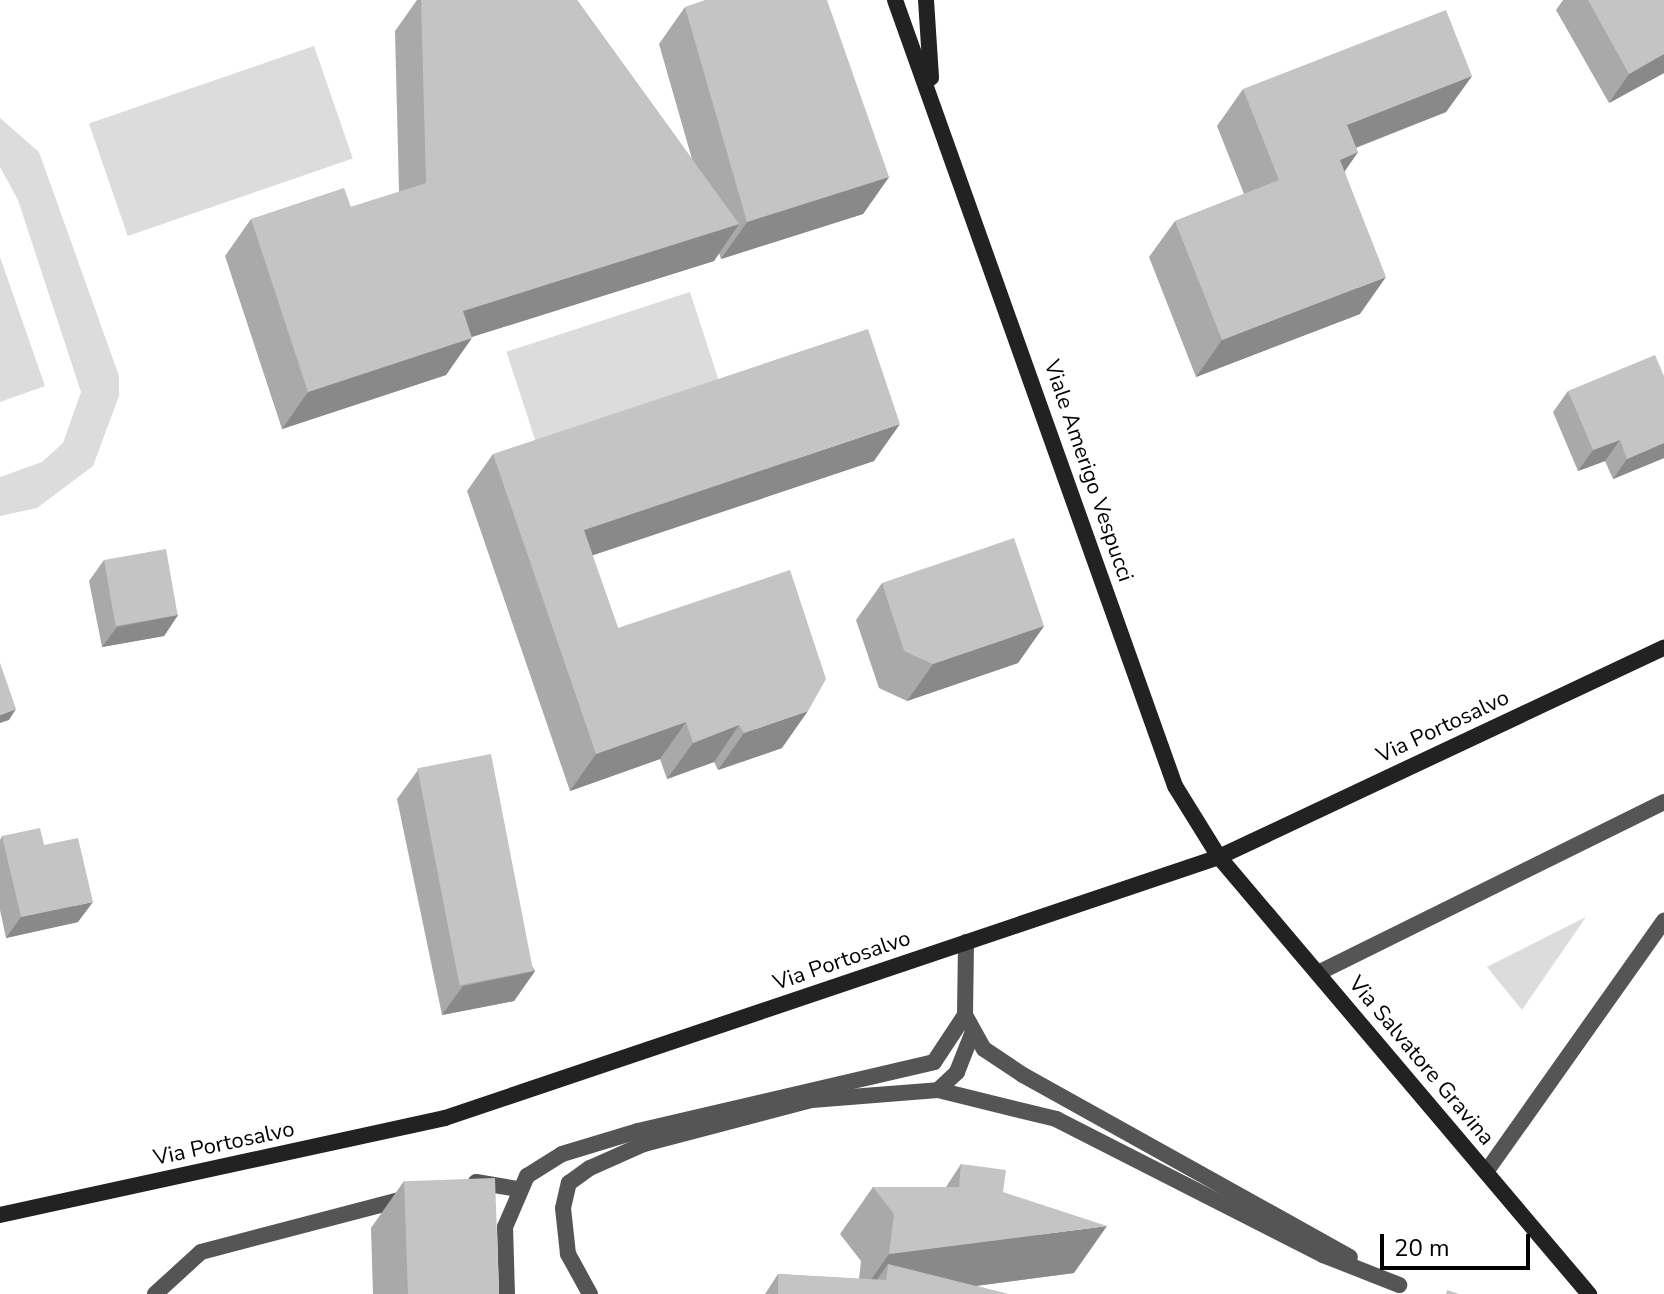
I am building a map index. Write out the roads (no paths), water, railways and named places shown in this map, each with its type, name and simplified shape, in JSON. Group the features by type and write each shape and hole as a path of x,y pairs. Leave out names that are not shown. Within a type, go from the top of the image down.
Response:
{"main road":[{"path":"895,0 932,91"},
{"path":"926,0 932,91"},
{"name":"Viale Amerigo Vespucci","path":"932,91 1175,786 1219,857"},
{"name":"Via Portosalvo","path":"0,1215 445,1118 1219,857 1664,648"},
{"name":"Via Salvatore Gravina","path":"1219,857 1589,1294"}],"street":[{"path":"1318,973 1664,802"},
{"path":"1486,1172 1664,921"},
{"path":"966,942 965,1015 972,1034 1023,1075 1397,1289"},
{"path":"507,1294 505,1227 518,1189 562,1154 808,1085 934,1062 965,1015"},
{"path":"938,1090 957,1072 972,1034"},
{"path":"590,1294 568,1254 563,1208 569,1183 590,1168 644,1144 812,1100 938,1090 1056,1119 1323,1255 1414,1294"},
{"path":"462,1185 518,1189"},
{"path":"155,1294 201,1252 432,1192"}]}
